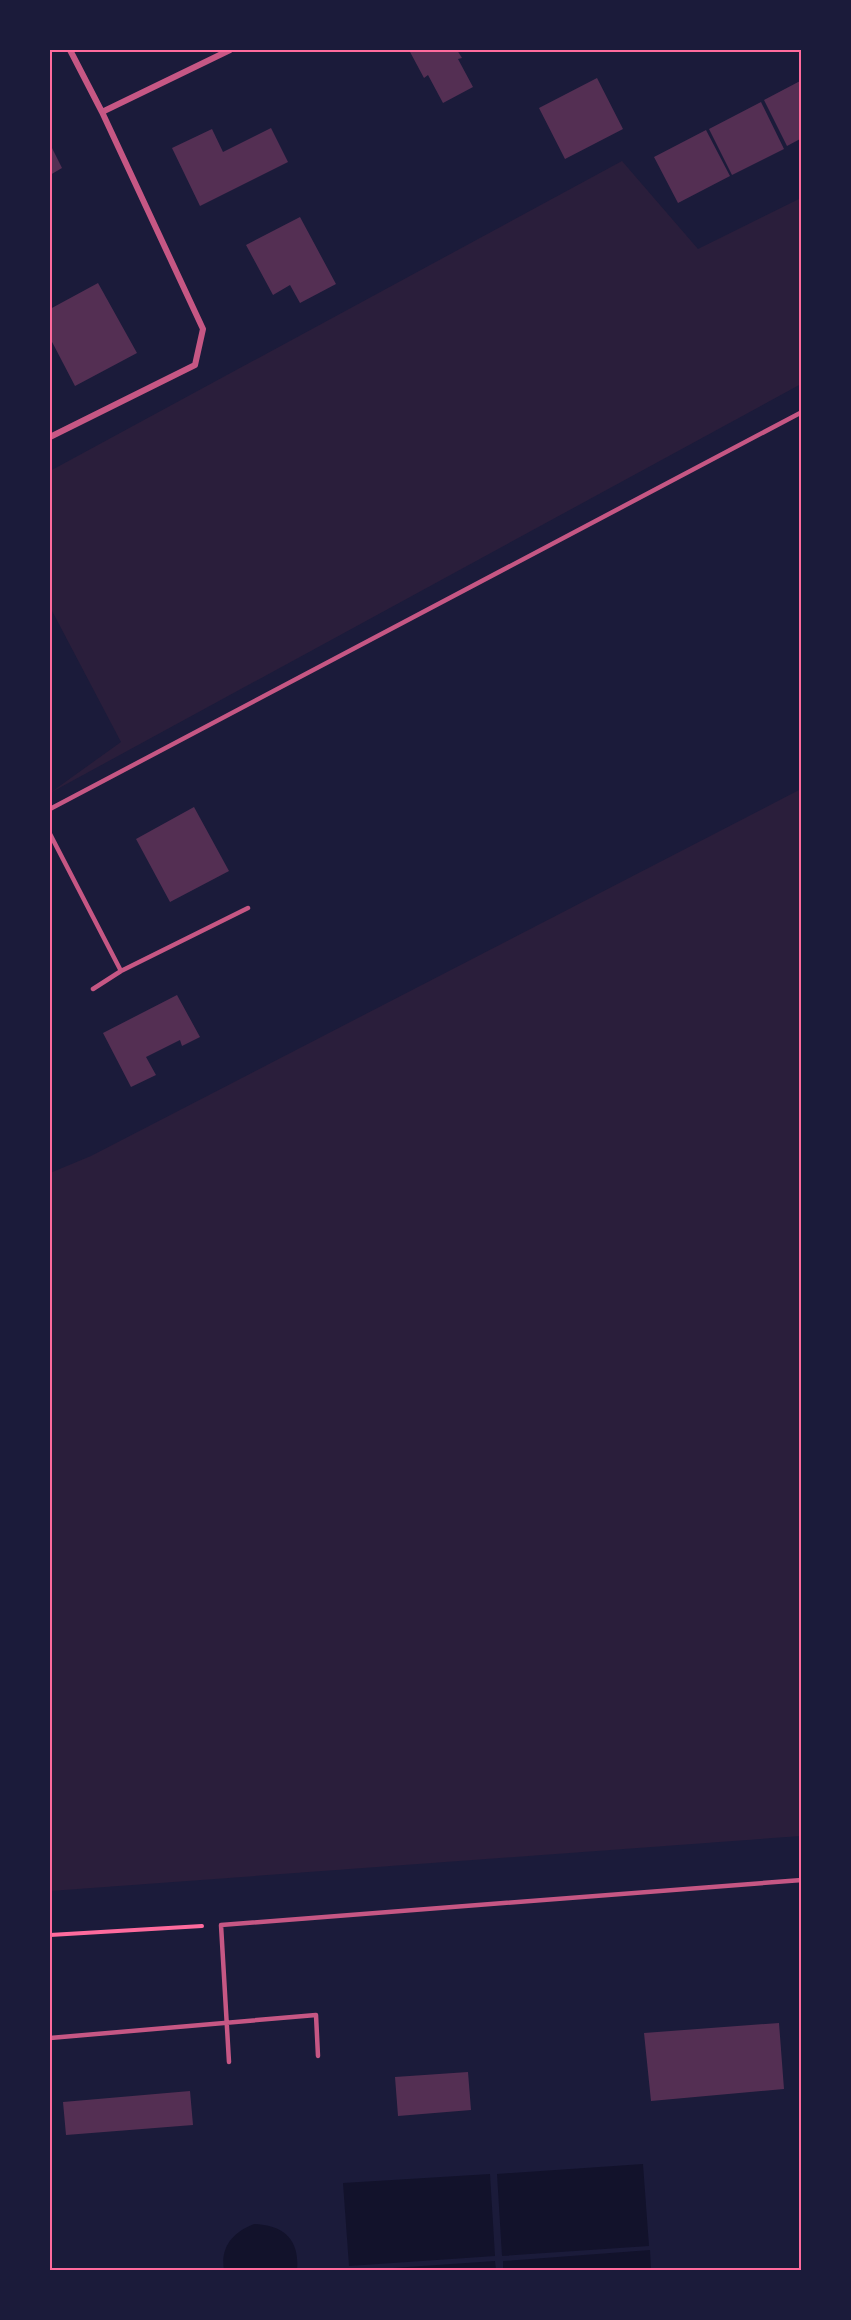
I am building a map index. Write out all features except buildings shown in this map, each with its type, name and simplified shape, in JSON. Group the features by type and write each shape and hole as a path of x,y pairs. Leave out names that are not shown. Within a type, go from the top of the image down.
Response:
{"street":[{"path":"50,437 195,365 204,329 102,112 70,50"},
{"path":"102,112 230,50"}],"lane":[{"path":"50,809 801,412"},
{"path":"50,834 121,971"},
{"path":"93,989 121,971 248,908"},
{"path":"229,2062 221,1924 801,1880"},
{"path":"50,2038 316,2015 318,2056"}],"path":[{"path":"50,1935 221,1924"}],"shaded area":[{"path":"622,161 698,249 801,198 801,384 50,793 121,742 50,607 50,471"},
{"path":"801,789 801,1836 50,1891 50,1173 91,1156"},
{"path":"643,2164 649,2246 502,2256 497,2174"},
{"path":"490,2174 495,2256 349,2266 343,2183"},
{"path":"254,2224 274,2227 288,2236 296,2250 297,2270 224,2270 226,2247 240,2231"},
{"path":"650,2250 651,2270 503,2270 503,2261"},
{"path":"495,2261 496,2270 364,2270"}]}
